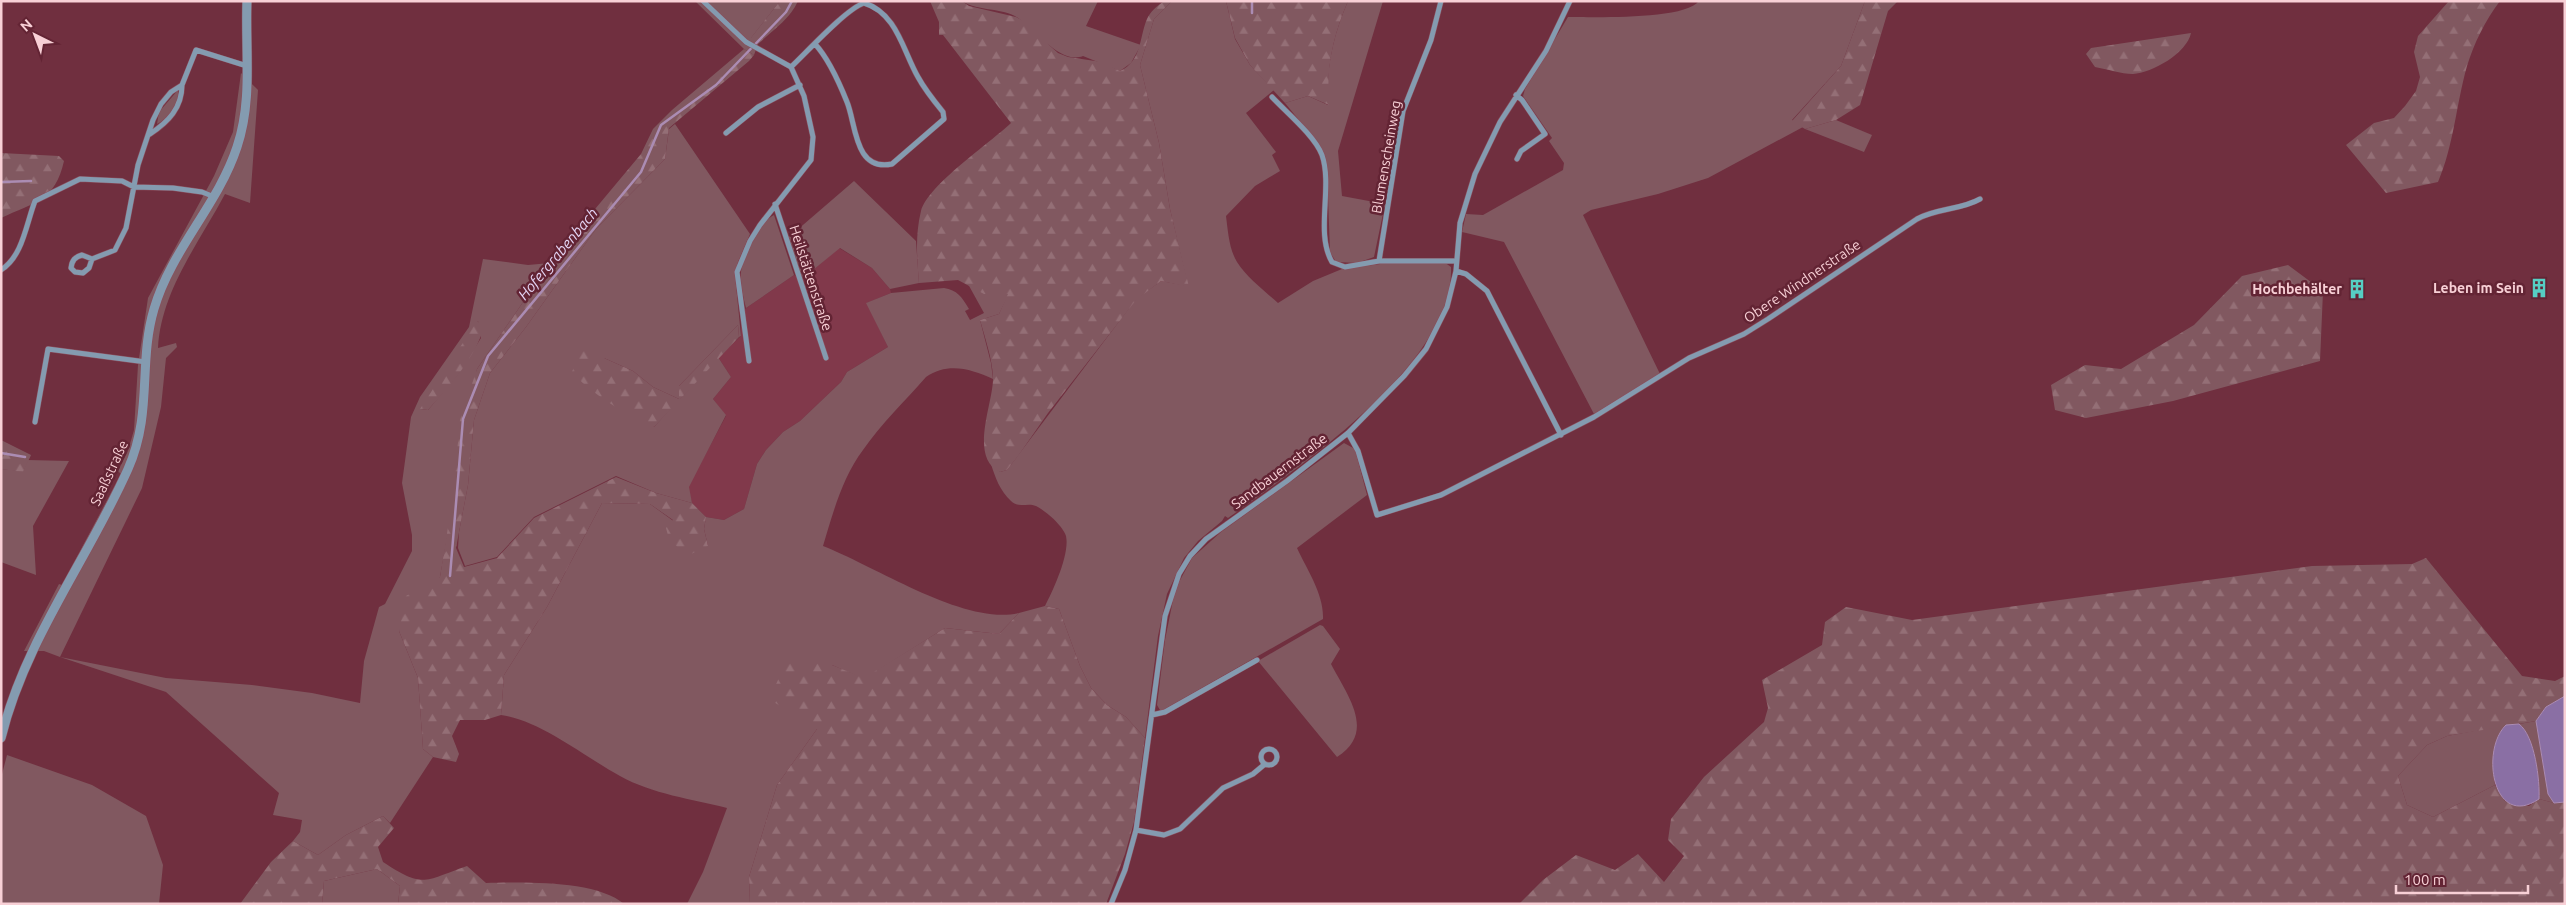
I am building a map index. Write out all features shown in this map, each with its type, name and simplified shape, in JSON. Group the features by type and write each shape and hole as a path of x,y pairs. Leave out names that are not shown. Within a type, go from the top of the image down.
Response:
{"street":[{"name":"Saaßstraße","path":"1,738 12,701 32,653 119,488 135,452 143,420 148,334 154,309 172,266 237,149 246,109 247,1"},
{"path":"703,1 746,42 791,67 800,85 812,130 813,153 805,169 775,204 750,241 737,272 749,361"},
{"name":"Blumenscheinweg","path":"1379,262 1403,111 1431,40 1441,1"},
{"name":"Sandbauernstraße","path":"1110,904 1126,870 1136,830 1165,616 1179,574 1190,556 1206,539 1302,470 1348,433 1404,376 1426,349 1447,307 1456,271 1460,223 1475,174 1486,148 1516,95 1546,51 1570,1"},
{"path":"791,67 815,44 855,8 864,3 868,4 885,16 894,26 918,78 943,112 944,119 892,164 881,165 875,162 857,142 848,103 824,54 815,44"},
{"path":"150,134 162,126 174,113 182,96 182,85 196,50 247,66"},
{"path":"92,259 115,250 126,228 138,165 150,134 152,120 161,104 171,92 182,85"},
{"path":"726,133 758,107 800,85"},
{"path":"1516,95 1522,100 1545,134 1521,152 1517,159"},
{"path":"1272,97 1310,138 1322,154 1326,179 1326,248 1332,262 1345,267 1379,262 1456,261"},
{"path":"1,270 11,263 19,250 35,201 80,179 122,181 134,188 173,188 202,192 212,196"},
{"name":"Obere Windnerstraße","path":"1348,433 1358,451 1377,515 1441,494 1594,417 1689,358 1744,334 1917,219 1935,211 1970,204 1980,199"},
{"name":"Heilstättenstraße","path":"775,204 826,358"},
{"path":"1456,271 1466,274 1488,291 1561,435"},
{"path":"35,422 48,349 146,362"},
{"path":"1152,716 1164,712 1257,660"},
{"path":"1136,830 1164,835 1180,829 1223,788 1253,774 1265,764"}],"shaded area":[{"path":"839,248 872,268 890,289 891,293 867,303 888,347 847,372 841,382 800,421 783,432 766,450 757,464 744,509 724,520 706,517 692,503 688,487 726,416 713,399 731,377 718,357 741,336 741,314 746,308 794,275 802,279"},
{"path":"2565,696 2565,802 2554,803 2548,794 2536,721 2546,707"},
{"path":"2519,724 2529,738 2533,748 2539,791 2539,799 2523,806 2511,804 2501,796 2493,768 2494,751 2498,737 2506,725"}],"green space":[{"path":"695,1 780,1 751,38 758,44 754,55 744,49"},
{"path":"780,1 798,1 786,19 758,44 750,39"},
{"path":"930,1 962,1 969,6 1016,17 1036,28 1058,53 1068,57 1102,62 1120,71 1127,67 1136,55 1144,26 1150,14 1164,1 1172,1 1154,19 1140,65 1159,143 1170,209 1189,287 1161,281 1136,300 1048,413 1007,470 1000,472 991,465 986,454 984,442 993,377 990,355 980,320 999,314 1008,294 984,294 958,280 919,283 917,238 921,211 935,189 1011,123 943,35 939,35 939,22"},
{"path":"962,1 1098,1 1086,26 1141,45 1131,63 1120,71 1083,56 1066,56 1049,45 1018,18 1005,12 976,7"},
{"path":"1172,1 1226,1 1235,39 1250,65 1274,90 1246,113 1276,152 1272,155 1280,171 1255,186 1226,216 1229,240 1234,257 1251,279 1278,303 1313,281 1342,269 1380,264 1444,262 1451,267 1445,303 1428,340 1401,375 1367,410 1330,442 1228,518 1225,516 1222,521 1198,541 1184,558 1167,594 1158,636 1145,738 1126,717 1107,705 1091,688 1080,666 1059,609 1045,606 1056,582 1066,552 1067,544 1064,532 1054,519 1040,508 1033,505 1017,505 1011,501 996,479 991,464 1000,472 1007,470 1136,299 1161,281 1188,286 1170,209 1159,143 1140,65 1154,19"},
{"path":"1226,1 1348,1 1338,27 1332,52 1328,91 1329,105 1308,96 1285,103 1250,65 1235,38"},
{"path":"1348,1 1383,1 1338,151 1342,196 1385,204 1374,257 1357,263 1336,262 1330,252 1327,169 1307,130 1285,103 1308,96 1328,105 1329,65 1338,27"},
{"path":"1699,1 1865,1 1841,66 1792,120 1803,127 1708,178 1658,194 1591,210 1583,215 1660,374 1594,414 1504,242 1462,232 1466,214 1483,215 1563,170 1564,163 1549,141 1552,138 1523,96 1525,89 1568,17 1617,17 1676,12 1690,7"},
{"path":"1865,1 1898,1 1888,11 1860,105 1836,120 1805,129 1792,121 1841,66"},
{"path":"2449,1 2500,1 2485,24 2470,57 2463,81 2448,154 2438,182 2386,193 2346,145 2374,123 2394,118 2416,91 2420,77 2414,52 2418,36"},
{"path":"2191,33 2183,48 2168,61 2141,73 2124,73 2095,67 2086,54 2091,48"},
{"path":"744,49 754,55 669,128 665,159 596,229 526,327 490,373 474,420 468,485 456,548 464,567 497,558 534,518 616,477 656,493 692,503 706,517 704,529 708,546 687,556 669,539 666,528 673,520 650,504 602,503 547,607 504,675 501,715 485,720 460,720 452,736 459,754 456,762 433,757 423,749 418,678 399,631 406,596 440,577 453,496 460,420 477,369 550,263 641,154 653,129 672,110"},
{"path":"241,73 258,90 250,203 225,194 183,268 166,307 158,348 176,343 177,347 166,358 161,407 142,488 60,657 44,651 24,651 59,584 62,585 121,474 118,471 128,451 134,430 138,365 148,298 214,176 233,132"},
{"path":"178,90 177,99 172,110 165,119 157,124 159,112"},
{"path":"1836,120 1872,135 1864,152 1805,129"},
{"path":"675,124 750,234 738,262 735,275 741,336 739,337 738,325 679,386 680,399 718,357 731,377 713,399 726,415 689,487 692,503 656,493 616,476 534,517 497,557 465,566 458,548 459,532 468,485 474,420 490,373 526,327 596,229 665,159 669,129","holes":["604,358 633,371 653,387 679,399 654,427"]},
{"path":"1,153 59,156 64,161 55,185 49,192 34,203 1,218"},
{"path":"854,181 916,241 919,283 890,289 872,268 840,248 802,279 789,237"},
{"path":"774,215 794,275 746,308 741,281 742,265 748,249 763,224"},
{"path":"483,259 528,265 550,263 477,369 440,577 399,631 418,678 423,749 433,757 390,823 383,816 346,835 318,855 293,841 300,832 302,820 273,815 279,793 166,692 60,657 166,678 252,685 312,693 360,703 364,661 379,607 385,604 412,551 412,535 402,483 411,417 420,397 469,327","holes":["478,321 481,338 458,374 428,410 421,409"]},
{"path":"2288,265 2323,291 2320,361 2173,401 2086,418 2055,410 2051,385 2085,365 2121,369 2194,325 2242,276"},
{"path":"968,284 1009,294 999,314 980,320 993,379 976,372 951,368 934,372 926,377 877,431 849,472 823,546 947,603 973,611 997,615 1019,613 999,634 945,628 864,679 832,665 817,729 777,785 749,877 750,904 687,904 703,872 727,808 659,792 632,782 547,731 516,718 501,715 504,675 547,607 602,503 650,504 708,546 704,529 706,517 724,520 744,509 757,464 766,450 783,432 800,421 841,382 847,372 888,347 866,303 891,293 944,288 956,292 961,298 969,309 965,311 970,320 984,313"},
{"path":"477,321 484,327 468,361 453,382 428,410 420,409"},
{"path":"738,325 739,337 654,427 610,403 589,388 572,372 582,347 588,343 604,358 633,371 653,387 679,399 679,386"},
{"path":"1,440 31,455 23,472 1,469"},
{"path":"1344,443 1355,449 1367,495 1297,548 1318,591 1323,610 1323,619 1160,710 1157,705 1165,640 1173,600 1179,582 1192,558 1221,532"},
{"path":"28,460 69,461 33,526 36,575 1,562 1,469 23,471"},
{"path":"2426,558 2522,676 2555,681 2565,676 2565,696 2546,707 2536,721 2447,736 2427,745 2398,776 2407,805 2433,817 2495,785 2505,801 2529,806 2539,799 2554,803 2565,802 2565,904 1519,904 1543,880 1576,855 1615,870 1638,854 1664,882 1684,856 1668,840 1671,819 1704,777 1764,722 1768,708 1762,680 1822,645 1825,622 1846,607 1912,620 2312,566 2412,564"},
{"path":"1045,606 1059,609 1080,666 1091,688 1107,705 1126,717 1145,738 1134,822 1125,854 1106,904 750,904 749,877 777,785 817,729 769,699 788,659 832,665 864,678 945,628 999,634 1019,613"},
{"path":"1320,625 1323,626 1340,649 1331,664 1350,700 1357,725 1355,736 1349,747 1337,757 1258,661"},
{"path":"2536,721 2548,794 2554,803 2539,799 2539,781 2533,748 2529,738 2519,724"},
{"path":"2506,725 2497,738 2495,745 2493,761 2495,785 2433,817 2407,805 2398,776 2427,745 2447,736"},
{"path":"7,755 92,785 146,816 163,865 159,904 1,904 1,778"},
{"path":"383,816 394,828 378,847 383,862 407,876 424,880 467,866 486,883 519,882 578,887 596,890 612,896 624,904 398,904 400,886 377,869 324,881 322,904 240,904 271,862 293,841 318,855 346,835"},
{"path":"377,869 400,886 398,904 322,904 324,881"}],"waterway":[{"name":"Hofergrabenbach","path":"450,576 463,419 488,356 641,172 661,125 716,85 786,12 792,1"},
{"path":"1252,1 1252,13"},
{"path":"1,182 31,181"},
{"path":"1,453 25,457"}],"place":[{"name":"Leben im Sein","path":"2539,288"},
{"name":"Hochbehälter","path":"2357,289"}]}
